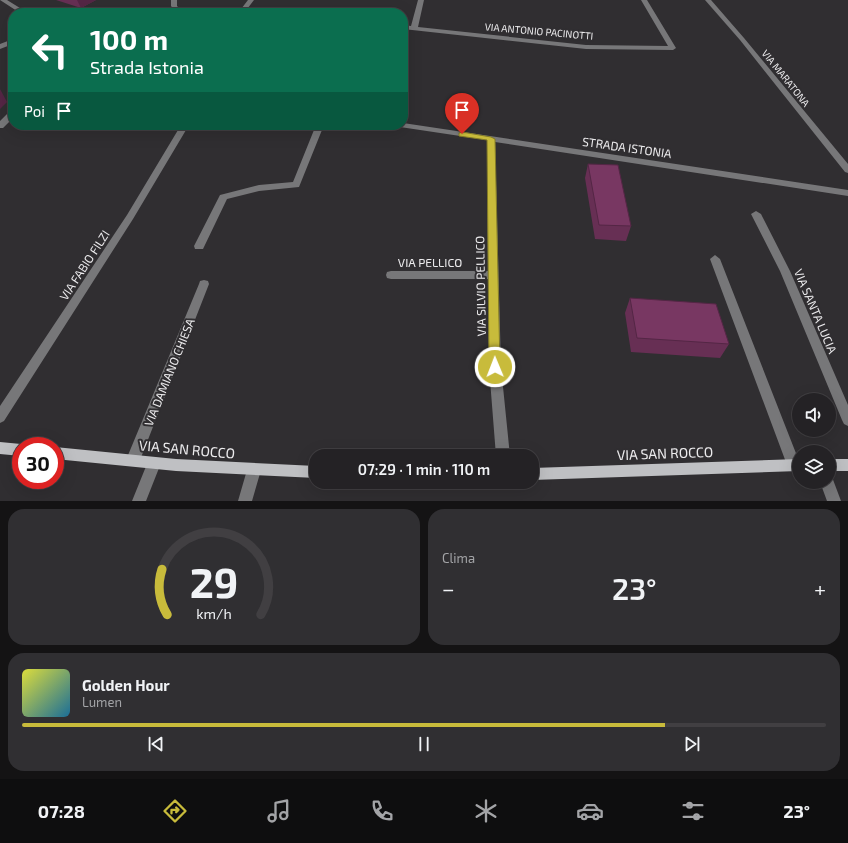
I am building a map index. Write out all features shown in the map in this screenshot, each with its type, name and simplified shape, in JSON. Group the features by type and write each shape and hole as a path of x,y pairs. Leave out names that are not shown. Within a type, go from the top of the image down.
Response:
{"main road":[{"path":"0,448 12,449"},
{"name":"VIA SAN ROCCO","path":"64,454 154,463 254,470 309,472"},
{"path":"836,465 848,464"},
{"name":"VIA SAN ROCCO","path":"539,474 792,465"}],"street":[{"path":"2,0 16,8"},
{"path":"246,8 252,0"},
{"path":"414,28 421,0"},
{"name":"VIA ANTONIO PACINOTTI","path":"408,27 586,47 673,48 644,0"},
{"name":"VIA MARATONA","path":"708,0 742,39 848,170"},
{"path":"0,126 8,118"},
{"name":"STRADA ISTONIA","path":"408,126 848,193"},
{"name":"VIA FABIO FILZI","path":"0,417 130,217 182,130"},
{"path":"199,246 223,197 239,191 269,185 296,185 318,130"},
{"name":"VIA SILVIO PELLICO","path":"491,139 495,367 502,449"},
{"name":"VIA SANTA LUCIA","path":"756,214 785,271 848,420"},
{"path":"714,259 792,455"},
{"name":"VIA PELLICO","path":"391,275 493,275"},
{"name":"VIA DAMIANO CHIESA","path":"133,460 204,284"},
{"path":"140,501 154,463"},
{"path":"246,501 254,470"},
{"path":"830,489 834,501"}],"building":[{"path":"588,164 618,165 631,226 599,225"},
{"path":"630,298 716,304 729,344 637,338"}],"route":[{"path":"462,134 491,139 495,367"}]}
